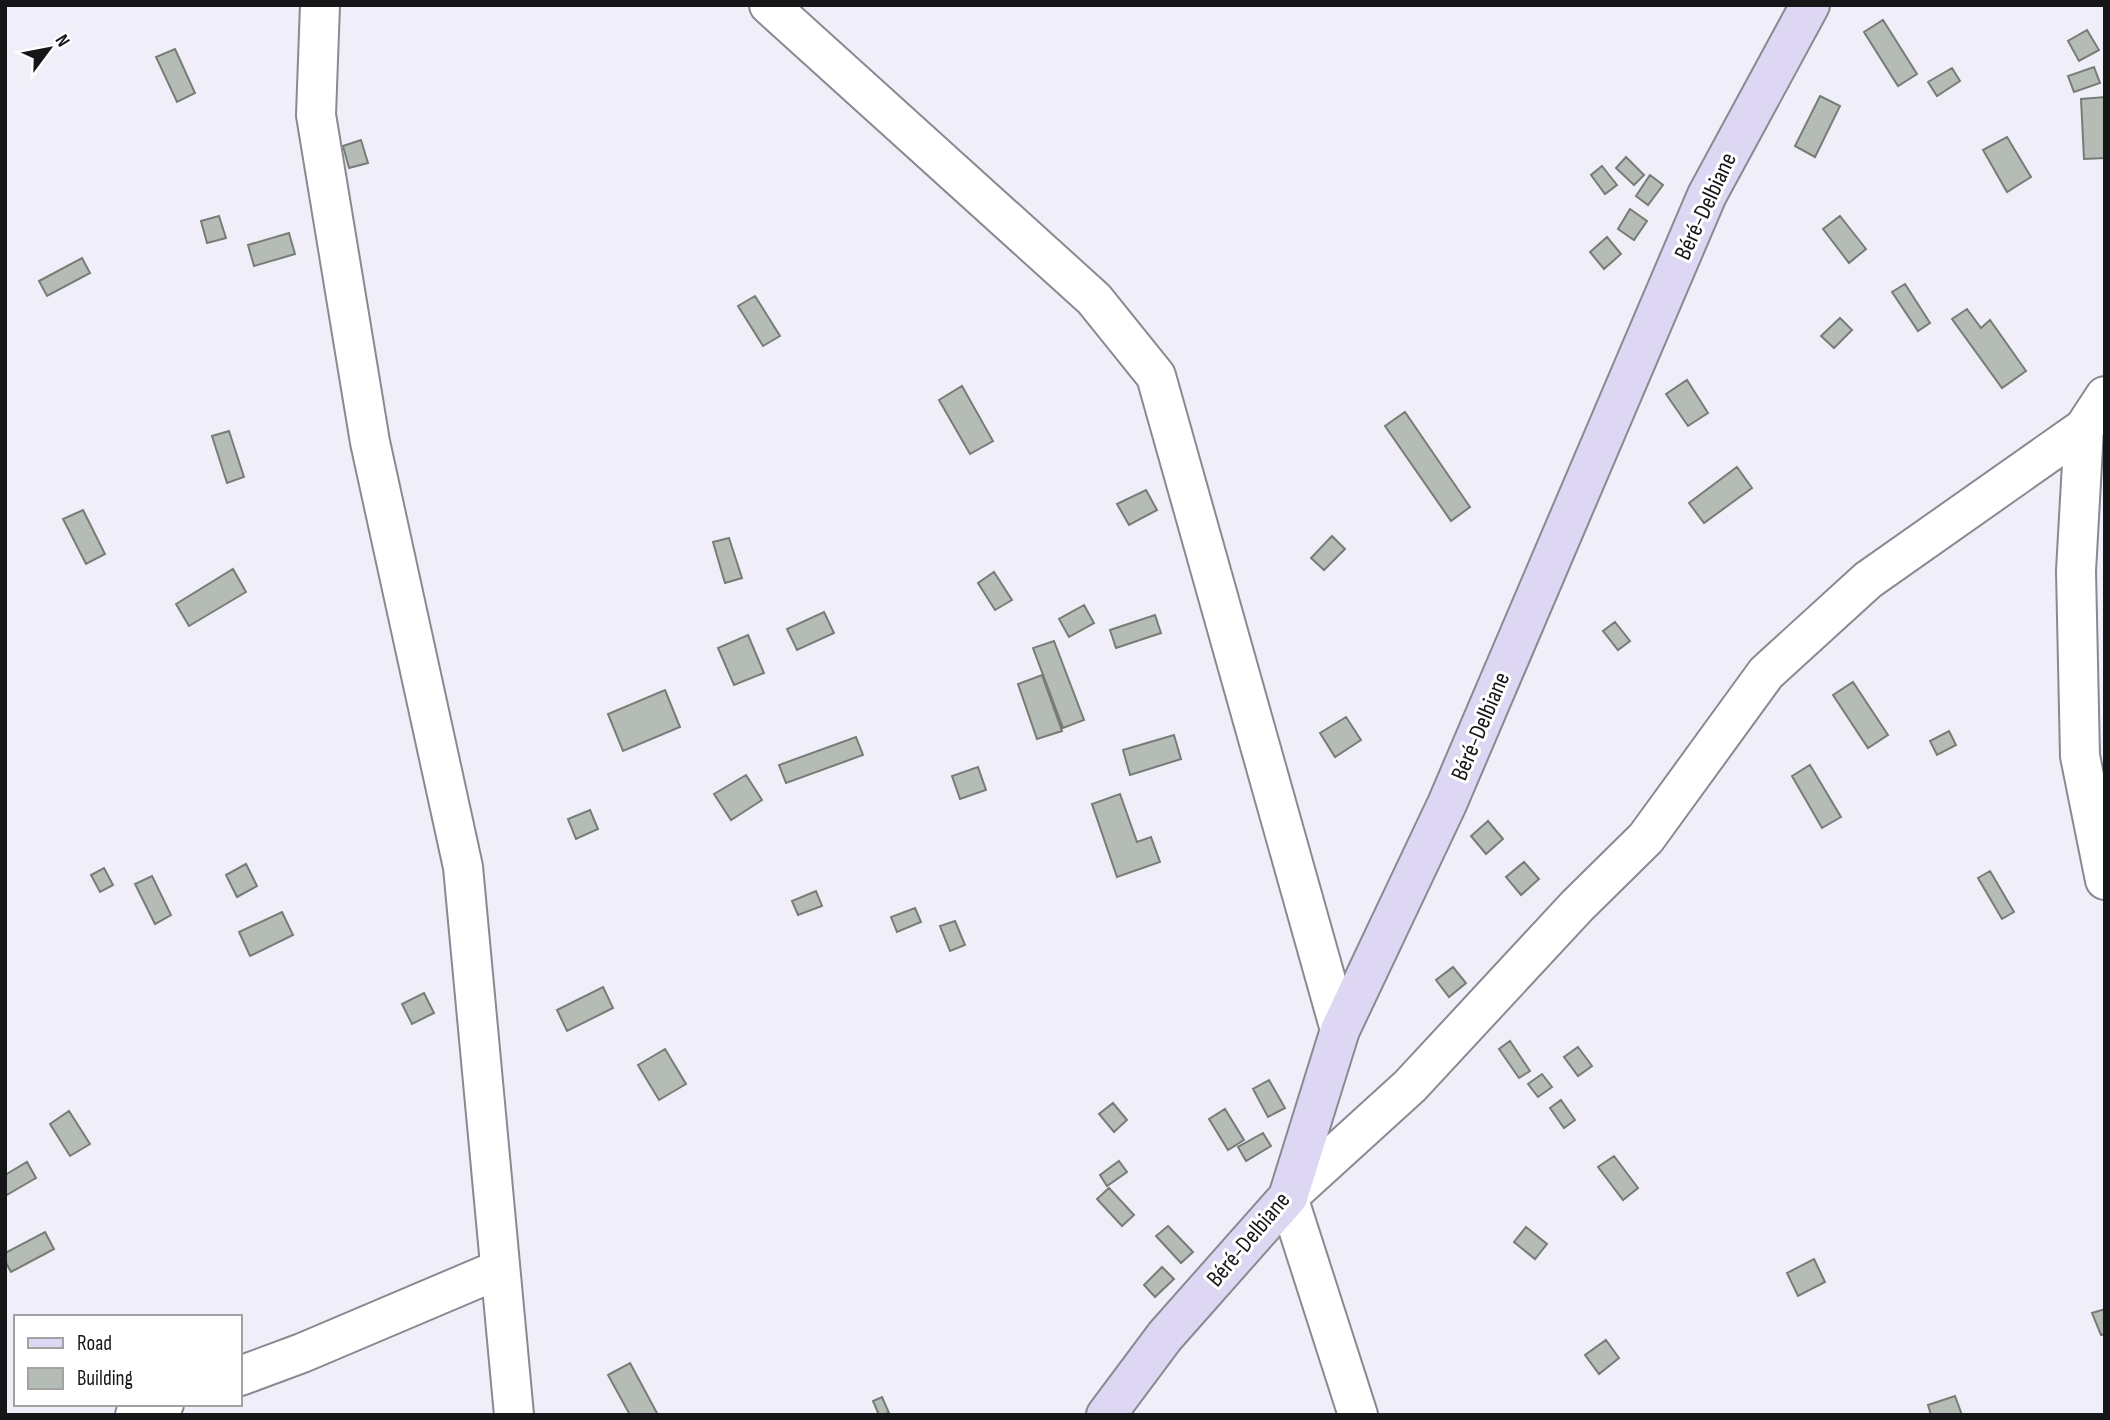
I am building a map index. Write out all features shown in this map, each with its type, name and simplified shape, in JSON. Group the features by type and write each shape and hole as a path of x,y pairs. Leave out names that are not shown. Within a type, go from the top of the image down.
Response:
{"street":[{"path":"320,5 316,115 367,428 463,867 514,1415"},
{"path":"769,5 1094,299 1156,376 1340,1030"},
{"name":"Béré-Delbiane","path":"1106,1415 1165,1336 1288,1197 1340,1030 1447,804 1707,195 1810,5"},
{"path":"1358,1415 1288,1197 1410,1086 1577,906 1646,838 1766,673 1868,580 2084,428 2105,396"},
{"path":"2084,428 2076,572 2080,756 2105,880"},
{"path":"242,1375 302,1353 500,1269"},
{"path":"135,1415 159,1406"}],"building":[{"path":"1883,20 1917,74 1898,86 1864,32"},
{"path":"2087,30 2099,50 2079,61 2068,41"},
{"path":"175,49 195,93 177,102 156,57"},
{"path":"2094,67 2100,83 2074,92 2068,76"},
{"path":"1952,68 1960,81 1937,96 1928,82"},
{"path":"1820,96 1840,106 1815,157 1795,146"},
{"path":"2105,97 2105,158 2084,159 2081,99"},
{"path":"2007,137 2031,177 2007,192 1983,150"},
{"path":"361,140 368,163 349,168 343,146"},
{"path":"1626,157 1644,175 1634,185 1616,168"},
{"path":"1602,166 1617,185 1605,194 1591,175"},
{"path":"1650,175 1663,185 1648,205 1636,196"},
{"path":"1630,209 1647,221 1634,240 1618,229"},
{"path":"219,216 226,238 207,243 201,221"},
{"path":"1840,216 1866,249 1849,263 1823,229"},
{"path":"289,233 295,254 254,266 248,245"},
{"path":"1607,237 1621,254 1604,269 1590,252"},
{"path":"82,258 90,273 47,296 39,281"},
{"path":"1905,284 1930,323 1918,331 1892,292"},
{"path":"755,296 780,336 763,346 738,306"},
{"path":"1967,309 1981,328 1990,320 2026,371 2002,388 1952,319"},
{"path":"1840,318 1852,330 1834,348 1821,336"},
{"path":"1687,380 1708,413 1688,426 1666,394"},
{"path":"962,386 993,441 970,454 939,400"},
{"path":"1405,412 1470,507 1451,521 1385,426"},
{"path":"229,431 244,477 227,483 212,436"},
{"path":"1737,467 1752,488 1704,523 1689,503"},
{"path":"1146,490 1157,510 1129,525 1117,504"},
{"path":"83,510 105,554 86,564 63,519"},
{"path":"1332,536 1345,549 1324,570 1311,558"},
{"path":"729,538 742,578 725,583 713,542"},
{"path":"233,569 246,592 189,626 176,604"},
{"path":"994,572 1012,600 995,610 978,583"},
{"path":"1084,605 1094,623 1069,637 1059,619"},
{"path":"824,612 834,633 797,650 787,629"},
{"path":"1155,615 1161,633 1116,648 1110,630"},
{"path":"1615,622 1630,641 1618,650 1603,631"},
{"path":"748,635 764,673 734,685 718,648"},
{"path":"1054,641 1084,720 1063,728 1033,648"},
{"path":"1042,675 1062,731 1037,739 1018,684"},
{"path":"1853,682 1888,735 1868,748 1833,695"},
{"path":"665,690 680,727 623,751 608,714"},
{"path":"1346,717 1361,740 1335,757 1320,733"},
{"path":"1949,731 1956,745 1937,755 1930,741"},
{"path":"1174,735 1181,759 1130,775 1123,750"},
{"path":"856,737 863,755 786,783 779,765"},
{"path":"1810,765 1841,817 1822,828 1792,776"},
{"path":"978,767 986,790 960,799 952,776"},
{"path":"746,775 762,800 731,820 714,794"},
{"path":"1120,794 1137,842 1151,837 1160,862 1117,877 1092,804"},
{"path":"590,810 598,829 576,839 568,819"},
{"path":"1488,821 1503,839 1486,854 1471,836"},
{"path":"1524,862 1539,879 1521,895 1506,877"},
{"path":"246,864 257,886 237,897 226,875"},
{"path":"104,868 113,885 100,892 91,875"},
{"path":"1990,871 2014,912 2002,919 1978,878"},
{"path":"152,876 171,915 155,924 135,884"},
{"path":"816,891 822,906 798,915 792,901"},
{"path":"915,908 921,922 897,932 891,917"},
{"path":"282,912 293,935 250,956 239,932"},
{"path":"955,921 965,945 950,951 940,926"},
{"path":"1453,967 1466,983 1449,997 1436,980"},
{"path":"603,987 613,1008 567,1031 557,1010"},
{"path":"424,993 434,1013 412,1024 402,1004"},
{"path":"1510,1041 1530,1071 1519,1078 1499,1049"},
{"path":"1578,1047 1592,1066 1578,1076 1564,1057"},
{"path":"665,1049 686,1084 659,1100 638,1065"},
{"path":"1542,1074 1552,1087 1538,1097 1528,1084"},
{"path":"1269,1080 1285,1108 1268,1117 1253,1089"},
{"path":"1561,1100 1575,1120 1564,1128 1550,1108"},
{"path":"1113,1103 1127,1120 1114,1132 1099,1114"},
{"path":"1225,1109 1244,1140 1228,1150 1209,1119"},
{"path":"69,1111 90,1144 70,1156 50,1124"},
{"path":"1263,1133 1271,1146 1246,1161 1238,1147"},
{"path":"1614,1156 1638,1188 1623,1200 1598,1167"},
{"path":"1119,1161 1127,1172 1107,1186 1100,1175"},
{"path":"27,1162 36,1178 5,1196 5,1175"},
{"path":"1109,1188 1134,1215 1122,1226 1097,1199"},
{"path":"1168,1226 1193,1252 1181,1263 1156,1236"},
{"path":"1526,1227 1547,1244 1535,1259 1514,1242"},
{"path":"45,1232 54,1249 11,1272 5,1261 5,1253"},
{"path":"1814,1259 1825,1282 1798,1296 1787,1273"},
{"path":"1162,1267 1174,1279 1155,1297 1144,1285"},
{"path":"2105,1309 2105,1334 2101,1335 2092,1313"},
{"path":"1606,1340 1619,1358 1599,1374 1585,1355"},
{"path":"630,1363 658,1415 630,1415 608,1375"},
{"path":"1955,1396 1962,1415 1931,1415 1928,1405"},
{"path":"882,1397 889,1413 879,1415 873,1401"}]}
